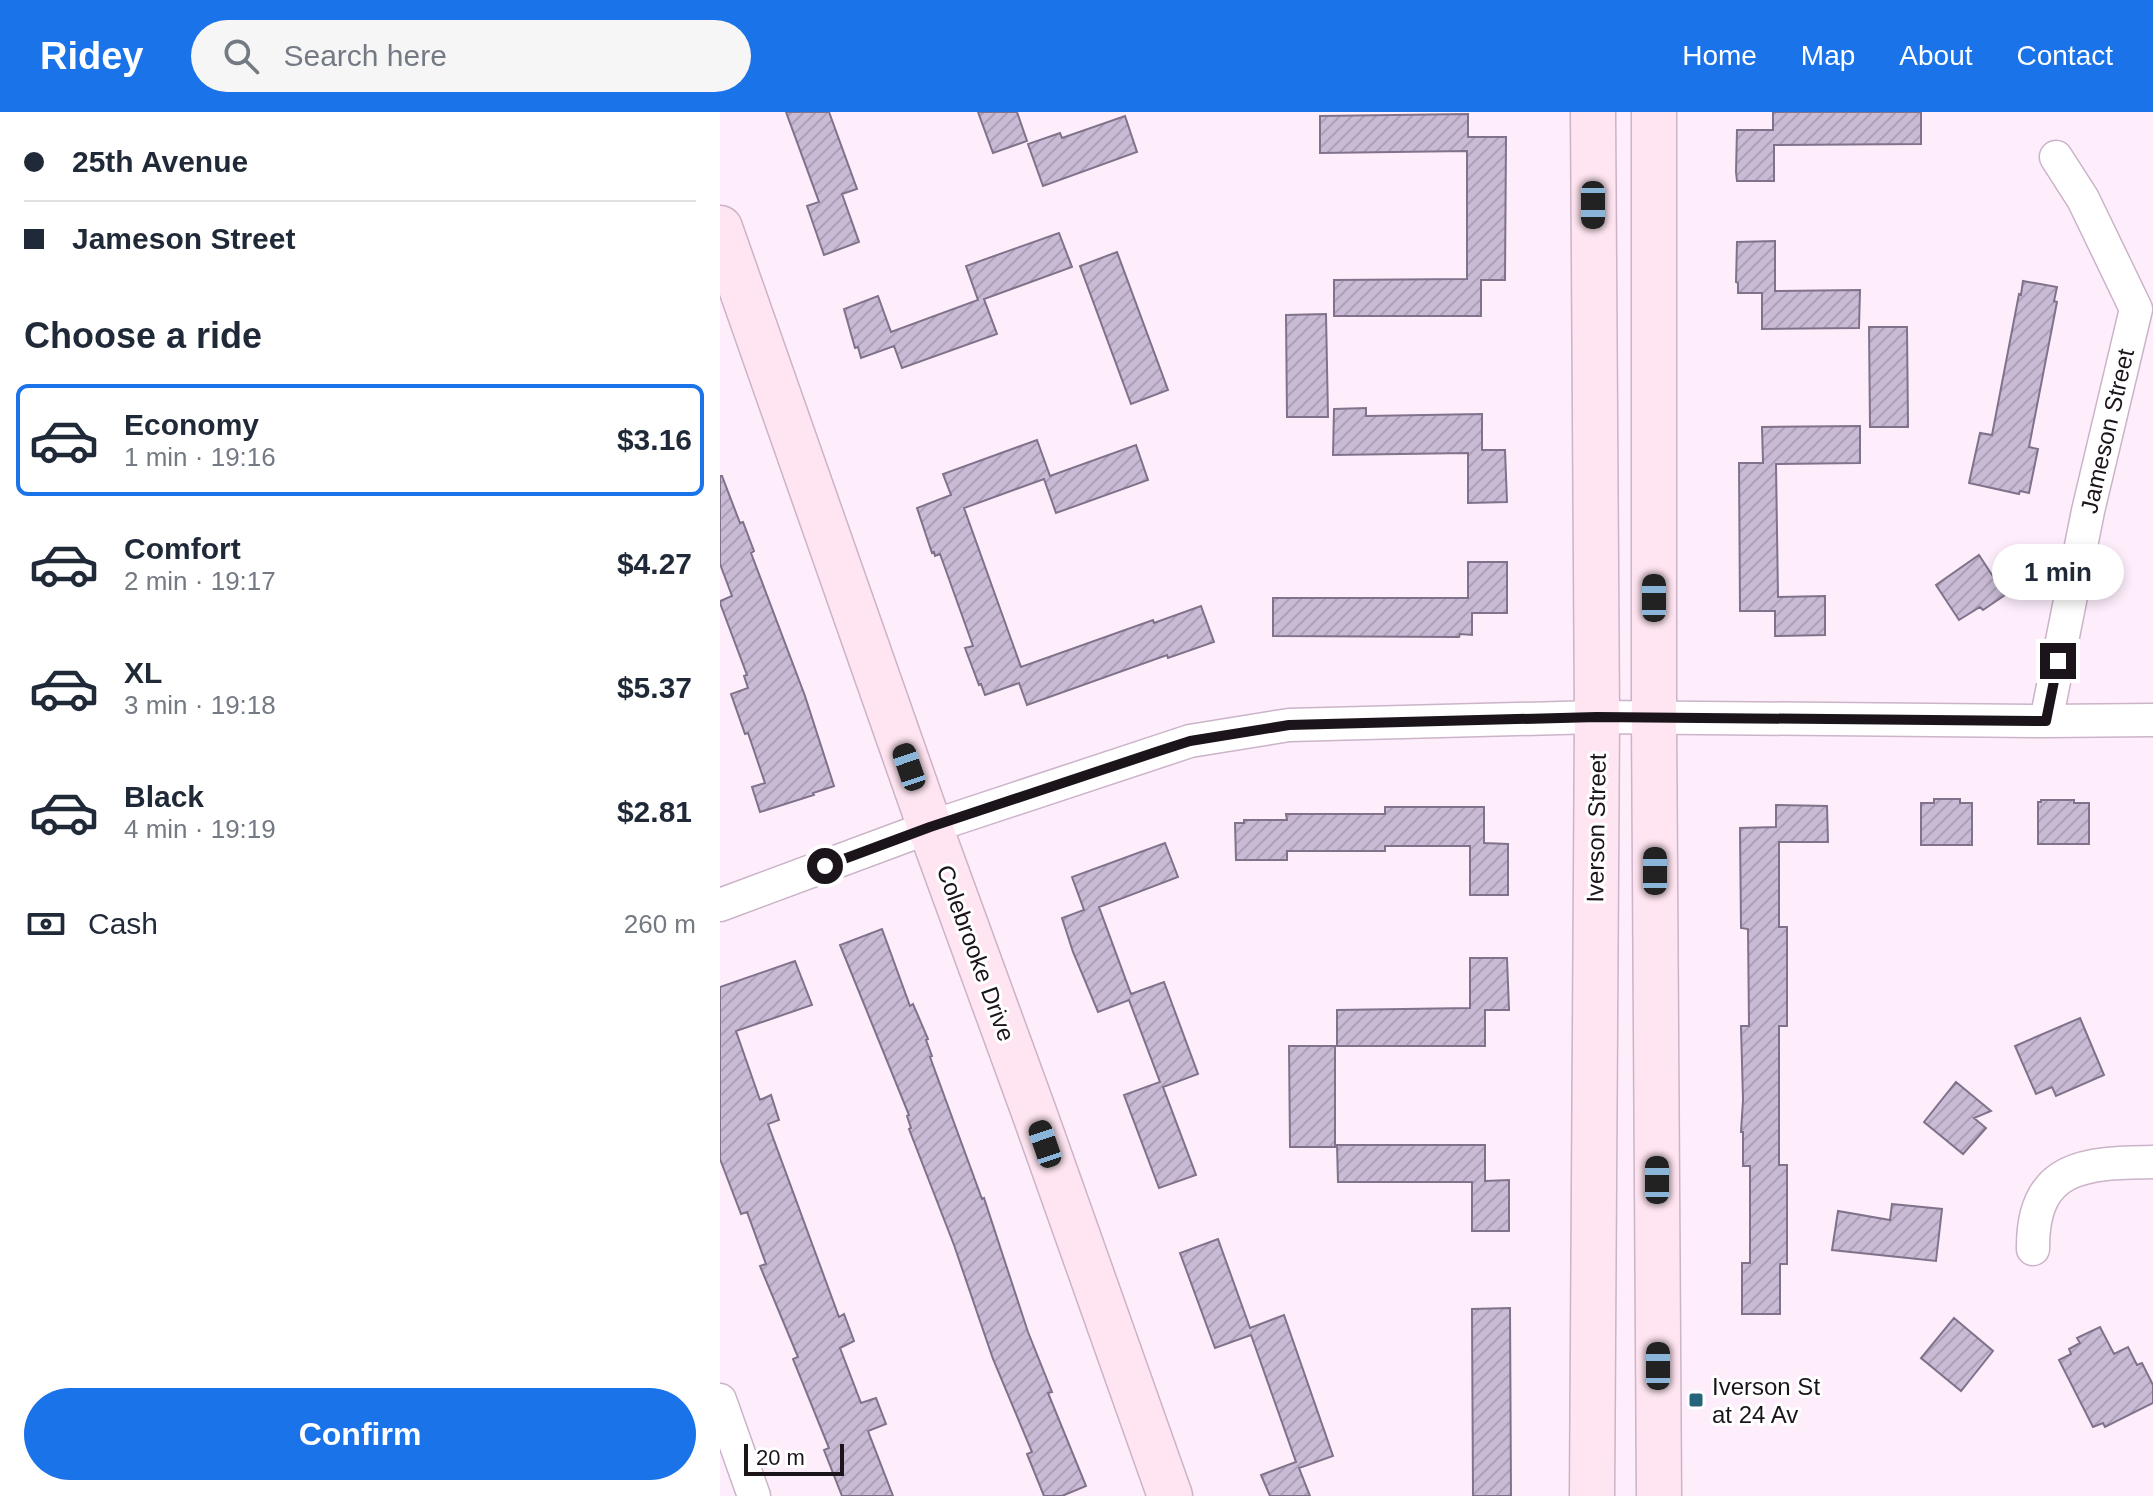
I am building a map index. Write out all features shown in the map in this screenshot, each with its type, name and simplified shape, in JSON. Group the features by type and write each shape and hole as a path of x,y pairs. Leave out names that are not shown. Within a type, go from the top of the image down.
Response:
{"main road":[{"name":"Iverson Street","path":"1592,1496 1597,717 1593,112"},
{"path":"1654,112 1659,1496"},
{"name":"Colebrooke Drive","path":"720,228 930,827 1170,1496"}],"street":[{"name":"Jameson Street","path":"2046,721 2088,511 2144,309 2056,157"},
{"path":"720,905 930,827 1190,741 1289,725 1597,717 2153,720"},
{"path":"2033,1249 2038,1209 2050,1188 2061,1177 2076,1169 2100,1165 2153,1162"},
{"path":"720,1400 754,1496"}],"building":[{"path":"786,112 829,112 857,189 842,194 859,242 824,255 807,206 819,202"},
{"path":"978,112 1017,112 1027,141 993,153"},
{"path":"1773,112 1921,112 1921,144 1774,145 1774,181 1737,181 1737,130 1773,130"},
{"path":"1468,114 1468,137 1506,137 1505,280 1481,280 1481,316 1334,316 1334,280 1467,279 1467,151 1320,153 1320,116"},
{"path":"1125,116 1137,152 1043,186 1028,144 1060,133 1062,138"},
{"path":"1059,233 1072,267 984,299 997,334 902,368 894,346 861,358 858,347 855,348 844,309 878,296 891,332 978,300 966,266"},
{"path":"1775,241 1775,291 1860,290 1859,328 1762,329 1762,293 1738,293 1737,242"},
{"path":"1117,252 1168,390 1131,404 1080,266"},
{"path":"2023,281 2057,287 2054,301 2057,302 2029,447 2038,449 2029,493 2020,491 2019,494 1969,483 1980,433 1992,435"},
{"path":"1326,314 1328,417 1287,417 1286,315"},
{"path":"1869,327 1907,327 1908,427 1870,427"},
{"path":"1366,408 1366,416 1482,414 1482,450 1505,450 1507,502 1468,503 1468,453 1333,455 1334,409"},
{"path":"1860,426 1860,463 1776,464 1778,597 1825,596 1825,635 1775,636 1775,611 1740,611 1739,463 1763,463 1762,427"},
{"path":"1037,440 1050,476 1136,445 1148,480 1056,513 1044,479 964,508 1021,667 1201,606 1214,642 1168,658 1167,655 1027,705 1019,683 985,695 965,648 973,646 940,554 935,556 932,553 917,508 951,495 943,474"},
{"path":"720,476 754,551 751,553 805,696 834,786 760,812 752,787 765,783 731,694 748,688 744,676 747,675 720,603 732,596 720,564"},
{"path":"1979,555 2005,595 1983,610 1980,607 1959,620 1936,585"},
{"path":"1468,562 1507,562 1507,613 1472,613 1472,635 1273,636 1273,598 1468,598"},
{"path":"1934,799 1960,799 1960,803 1972,803 1972,845 1921,845 1921,803 1934,803"},
{"path":"2038,802 2089,803 2089,844 2038,844"},
{"path":"1776,805 1827,806 1828,842 1779,842 1779,927 1787,927 1787,1026 1779,1026 1779,1165 1787,1165 1787,1264 1780,1264 1780,1314 1742,1314 1742,1263 1750,1263 1750,1166 1743,1166 1741,1132 1741,1026 1749,1026 1748,929 1741,928 1740,828 1776,827"},
{"path":"1385,807 1484,807 1484,843 1508,844 1508,895 1470,895 1470,846 1385,846 1385,851 1287,851 1287,860 1236,860 1235,823 1244,823 1244,820 1287,820 1286,814 1385,814"},
{"path":"1165,843 1178,877 1099,907 1131,994 1164,982 1198,1074 1163,1087 1196,1175 1159,1188 1124,1095 1160,1082 1129,1000 1098,1012 1062,918 1084,910 1072,877"},
{"path":"882,929 910,1006 913,1004 928,1039 930,1057 984,1198 1028,1332 1052,1392 1048,1393 1086,1486 1062,1496 1044,1496 1027,1454 1032,1452 993,1359 954,1245 909,1129 909,1115 840,945"},
{"path":"1470,958 1507,958 1509,1010 1485,1010 1485,1046 1337,1046 1337,1010 1470,1008"},
{"path":"795,961 812,1005 736,1031 760,1100 771,1095 779,1120 768,1124 839,1317 844,1314 854,1341 840,1348 861,1403 876,1398 886,1424 868,1431 893,1496 842,1496 824,1450 829,1448 793,1359 798,1357 760,1266 766,1264 747,1212 741,1214 720,1159 720,987"},
{"path":"2080,1018 2104,1075 2056,1096 2052,1087 2036,1094 2015,1046"},
{"path":"1289,1046 1335,1046 1335,1147 1290,1147"},
{"path":"1956,1082 1991,1111 1974,1118 1986,1128 1963,1154 1924,1122"},
{"path":"1337,1145 1485,1145 1485,1181 1509,1180 1509,1231 1472,1231 1472,1182 1338,1182"},
{"path":"1892,1204 1942,1209 1936,1261 1832,1250 1838,1211 1890,1220"},
{"path":"1218,1239 1250,1328 1284,1315 1333,1456 1299,1468 1310,1496 1270,1496 1261,1475 1296,1462 1251,1335 1215,1348 1180,1253"},
{"path":"1510,1308 1511,1496 1473,1496 1472,1309"},
{"path":"1954,1318 1993,1351 1961,1391 1921,1358"},
{"path":"2100,1327 2114,1354 2128,1347 2137,1365 2142,1363 2153,1385 2153,1403 2105,1427 2103,1423 2093,1427 2059,1360 2071,1354 2069,1349 2080,1343 2077,1338"}],"place":[{"name":"Iverson St at 24 Av","path":"1696,1400"}],"route":[{"path":"825,866 930,827 1159,751 1190,741 1229,734 1289,725 1597,717 2046,721 2058,661"}]}
